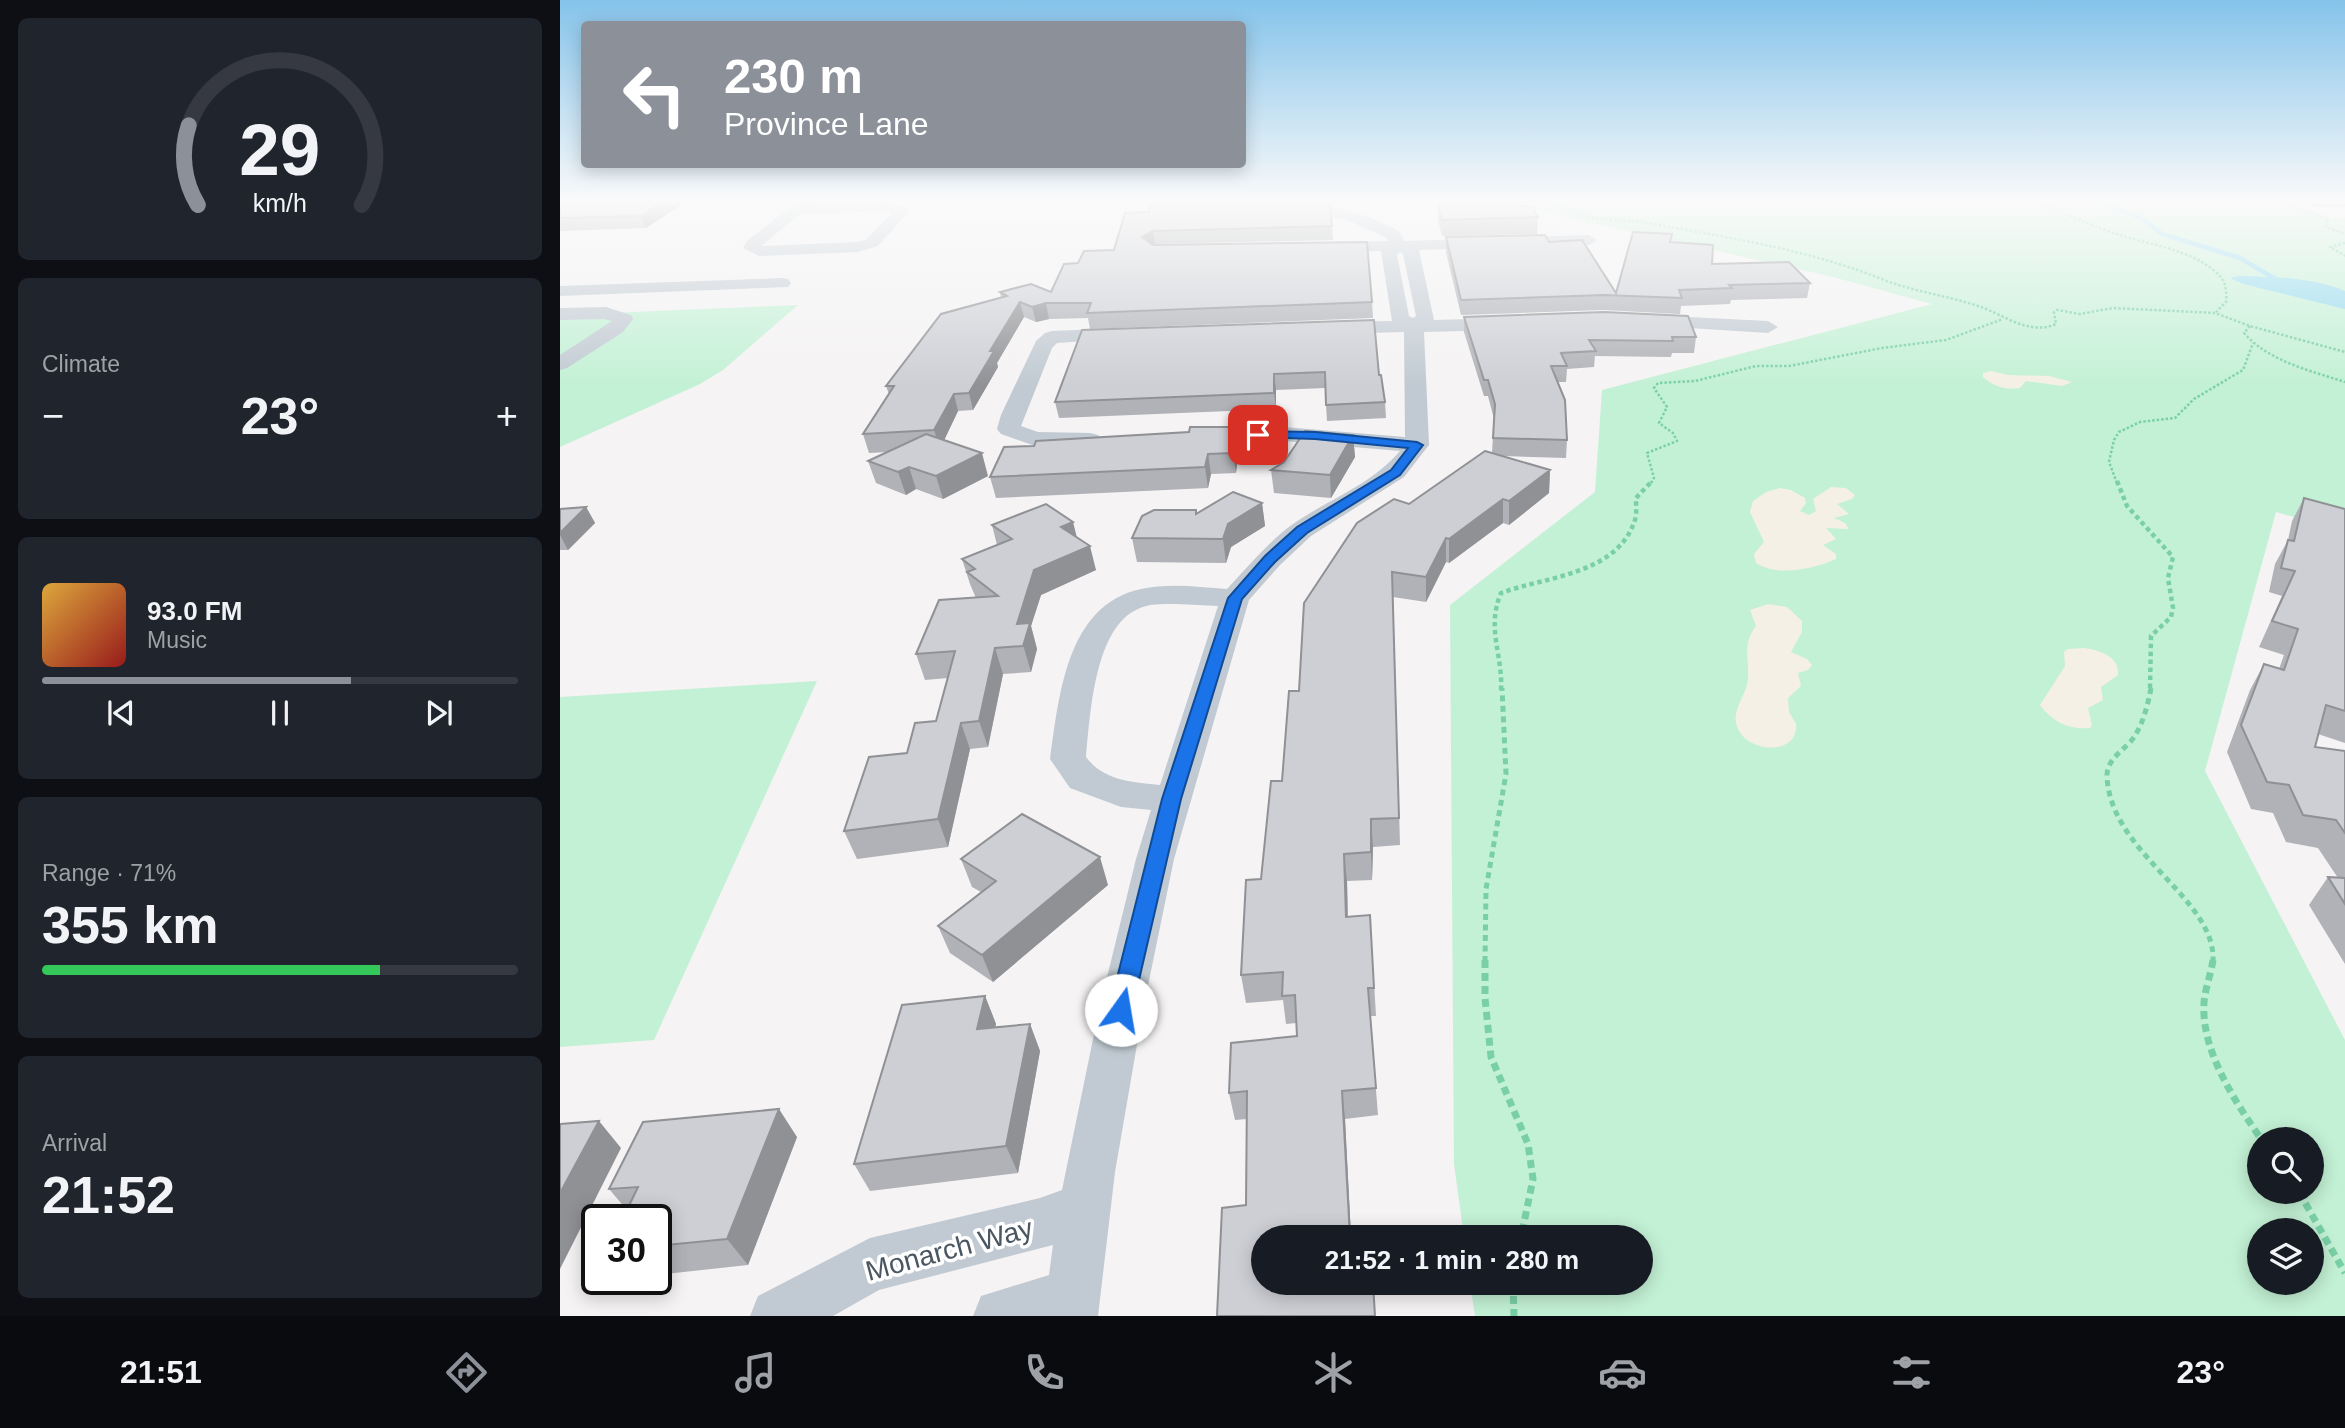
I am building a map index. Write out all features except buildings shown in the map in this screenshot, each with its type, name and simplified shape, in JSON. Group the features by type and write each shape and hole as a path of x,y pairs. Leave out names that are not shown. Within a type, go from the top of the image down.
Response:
{"street":[{"path":"1390,262 1400,319 1413,326"},
{"path":"1413,262 1426,318 1413,326"},
{"path":"560,291 782,283"},
{"path":"1394,284 1418,283"},
{"path":"560,314 606,313 624,319 616,328 560,364"},
{"path":"1628,320 1768,327"},
{"path":"1320,328 1529,323"},
{"path":"1001,1316 1071,1306 1121,1010 1171,799 1235,598 1270,559 1302,530 1387,478 1417,445 1413,326"},
{"path":"1105,439 1033,439 1020,437 1009,429 1012,415 1043,345 1052,337 1146,333"},
{"path":"1174,437 1284,434 1417,445"},
{"path":"1171,799 1121,794 1083,779 1068,759 1081,668 1104,622 1120,606 1141,597 1235,598"},
{"name":"Monarch Way","path":"778,1316 870,1265 1040,1224 1086,1207"}],"path":[{"path":"1832,262 1883,278 1905,289 1981,307 2003,319 2029,326 2048,327 2056,324 2054,312 2057,310 2089,314 2113,308 2215,313 2250,326 2345,352"},
{"path":"2197,262 2220,275 2227,287 2226,302 2215,313"},
{"path":"1523,1225 1533,1179 1528,1144 1492,1057 1485,998 1486,889 1506,774 1501,703 1502,674 1494,639 1494,610 1501,593 1591,566 1615,553 1634,519 1636,498 1649,487 1654,478 1647,453 1676,441 1673,433 1659,424 1667,407 1654,388 1658,383 1695,381 1756,366 1789,366 1882,348 1946,340 2003,319"},
{"path":"2250,326 2244,333 2253,343 2302,367 2345,382"},
{"path":"2253,343 2243,370 2194,399 2175,418 2140,422 2119,432 2114,440 2109,462 2127,506 2174,557 2168,578 2173,608 2171,617 2151,636 2154,673 2137,733 2108,765 2107,777 2112,800 2125,828 2150,863 2191,906 2210,936 2214,961 2204,1003 2205,1023 2211,1046 2254,1127"},
{"path":"2308,1204 2345,1273"},
{"path":"1513,1295 1514,1316"}],"green space":[{"path":"1768,262 2345,262 2345,531 2276,512 2205,771 2345,1040 2345,1316 1475,1316 1472,1295 1653,1295 1653,1225 1462,1225 1454,1164 1450,605 1595,492 1602,390 1932,304"},
{"path":"798,305 723,370 700,384 560,447 560,315"},
{"path":"817,681 654,1040 560,1047 560,697"}],"sand":[{"path":"1991,371 2008,375 2049,376 2072,382 2062,386 2026,381 2020,388 2005,388 1983,377 1983,373"},
{"path":"1831,487 1846,488 1855,495 1852,499 1837,504 1849,514 1834,518 1845,523 1849,529 1826,528 1836,539 1823,545 1836,554 1836,559 1817,566 1785,571 1756,563 1754,554 1764,542 1750,512 1753,501 1766,492 1780,488 1791,490 1805,498 1806,503 1800,511 1809,515 1816,511 1813,499"},
{"path":"1768,604 1787,607 1802,621 1802,632 1791,652 1807,659 1812,665 1808,670 1798,673 1801,686 1788,698 1789,712 1796,724 1795,735 1780,747 1769,748 1748,741 1740,733 1736,723 1738,706 1747,683 1749,639 1756,626 1750,610"},
{"path":"2084,648 2108,656 2118,669 2118,675 2101,687 2103,700 2088,708 2092,725 2090,728 2069,726 2056,720 2040,705 2065,666 2064,652 2068,649"}],"water":[{"path":"2239,276 2293,279 2333,286 2345,291 2345,309 2243,284 2230,278"}],"waterway":[{"path":"2247,262 2279,281"}],"route":[{"path":"1121,1010 1171,799 1235,598 1270,559 1302,530 1379,484 1395,472 1417,445 1284,434 1258,435"}]}
